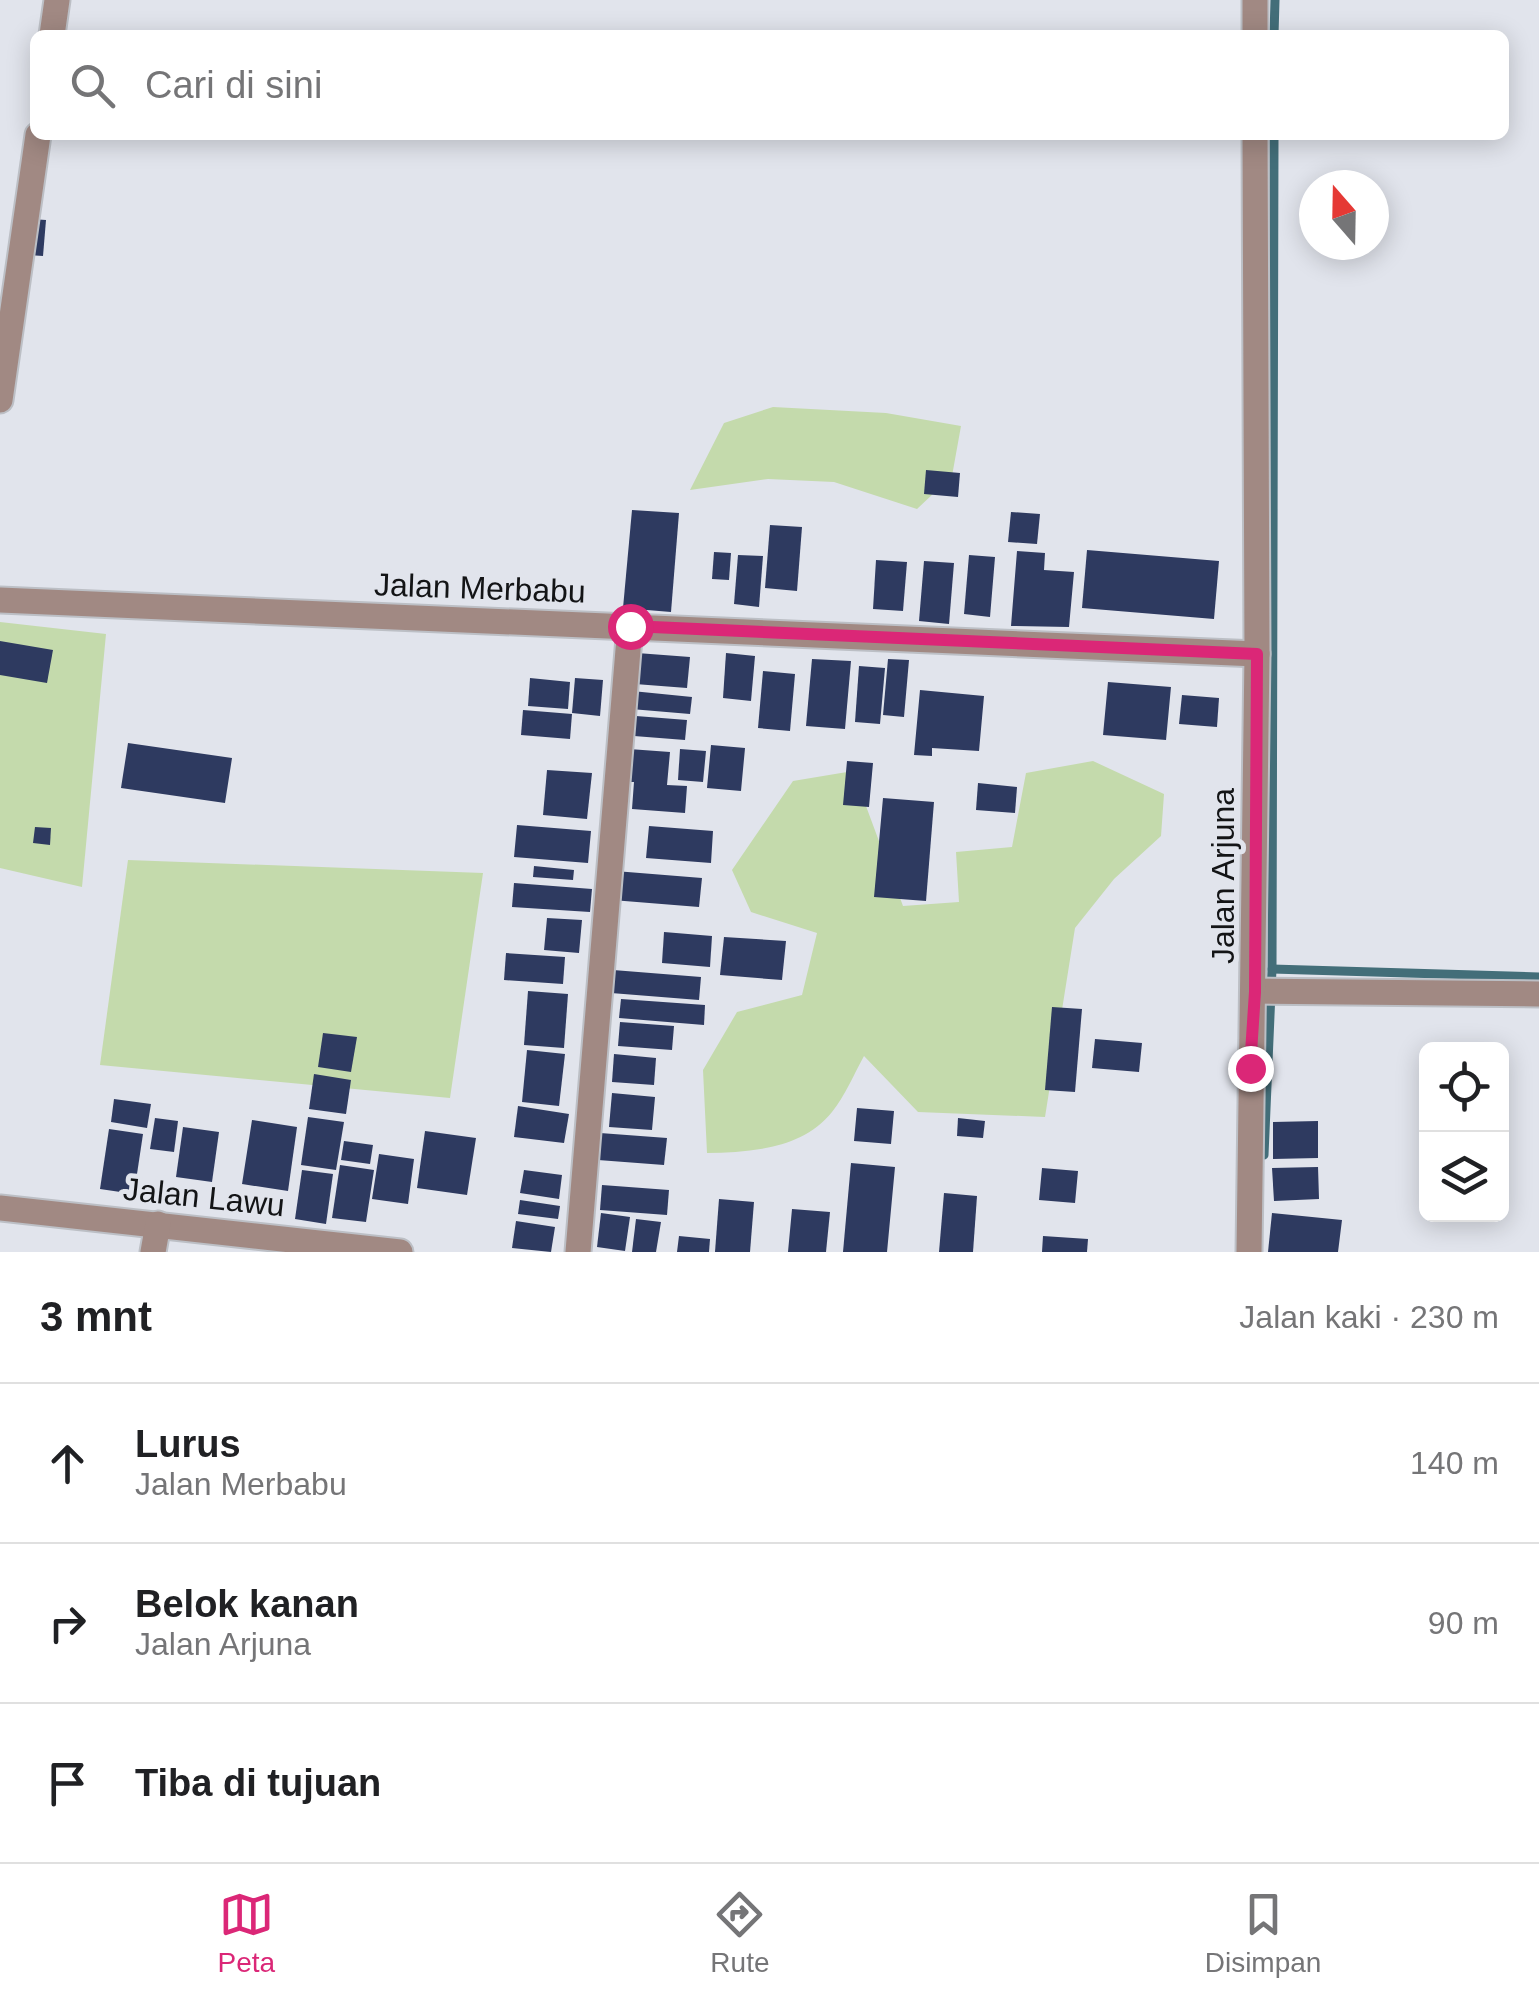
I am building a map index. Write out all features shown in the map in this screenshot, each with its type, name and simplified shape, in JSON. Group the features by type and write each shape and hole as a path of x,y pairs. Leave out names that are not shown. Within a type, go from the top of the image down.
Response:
{"street":[{"path":"53,30 58,0"},
{"path":"1255,0 1255,30"},
{"path":"0,400 37,140"},
{"name":"Jalan Arjuna","path":"1249,1252 1250,1068 1266,992 1257,654 1255,140"},
{"name":"Jalan Merbabu","path":"0,600 1257,654"},
{"path":"578,1252 630,626"},
{"path":"1266,992 1539,994"},
{"name":"Jalan Lawu","path":"0,1208 400,1252"},
{"path":"152,1252 158,1224"}],"green space":[{"path":"773,407 886,413 961,426 952,476 917,509 834,482 768,479 690,490 724,423"},
{"path":"0,622 106,634 82,887 0,868"},
{"path":"1093,761 1164,794 1161,836 1114,879 1075,928 1045,1117 918,1112 864,1056 837,1106 806,1134 775,1146 707,1153 703,1070 737,1012 802,995 817,933 751,912 732,870 793,781 853,771 903,906 959,902 956,852 1012,847 1026,773"},
{"path":"128,860 483,873 450,1098 100,1065"}],"building":[{"path":"31,219 46,220 43,256 28,255"},
{"path":"926,470 960,473 958,497 924,494"},
{"path":"632,510 679,513 671,612 623,608"},
{"path":"1011,512 1040,514 1037,544 1008,542"},
{"path":"770,525 802,527 797,591 765,588"},
{"path":"1087,550 1219,561 1214,619 1082,608"},
{"path":"1017,551 1045,553 1044,570 1074,572 1069,627 1011,626"},
{"path":"714,552 731,553 729,580 712,579"},
{"path":"738,555 763,556 759,607 734,604"},
{"path":"969,555 995,557 990,617 964,614"},
{"path":"876,560 907,562 903,611 873,609"},
{"path":"924,561 954,563 949,624 919,621"},
{"path":"0,641 53,650 47,683 0,675"},
{"path":"637,653 690,657 687,688 635,684"},
{"path":"726,653 755,656 751,701 723,698"},
{"path":"812,659 851,661 845,729 806,726"},
{"path":"888,659 909,660 904,717 883,715"},
{"path":"859,666 885,668 880,724 855,722"},
{"path":"763,671 795,674 790,731 758,728"},
{"path":"530,678 570,682 568,709 528,706"},
{"path":"575,678 603,680 600,716 572,713"},
{"path":"1108,682 1171,687 1166,740 1103,735"},
{"path":"920,690 984,696 979,751 932,748 932,756 914,755"},
{"path":"632,691 692,697 690,714 631,709"},
{"path":"1182,695 1219,698 1217,727 1179,724"},
{"path":"523,710 572,714 570,739 521,735"},
{"path":"636,716 687,720 685,740 634,736"},
{"path":"128,743 232,758 225,803 121,788"},
{"path":"711,745 745,748 741,791 707,788"},
{"path":"629,749 670,752 667,785 687,786 685,813 632,809 634,782 626,782"},
{"path":"680,749 706,751 703,782 678,780"},
{"path":"847,761 873,763 869,807 843,805"},
{"path":"547,770 592,773 587,819 543,815"},
{"path":"978,783 1017,787 1015,813 976,810"},
{"path":"883,798 934,802 926,901 874,897"},
{"path":"517,825 591,831 588,863 514,857"},
{"path":"649,826 713,831 711,863 646,858"},
{"path":"35,827 51,828 50,845 33,843"},
{"path":"534,866 574,870 573,880 533,877"},
{"path":"615,871 702,878 699,907 612,900"},
{"path":"514,883 592,889 590,912 512,907"},
{"path":"547,918 582,920 579,953 544,950"},
{"path":"664,932 712,936 710,967 662,963"},
{"path":"724,937 786,941 782,980 720,975"},
{"path":"506,953 565,957 563,984 504,980"},
{"path":"613,970 701,977 699,1000 611,993"},
{"path":"528,991 568,994 564,1048 524,1045"},
{"path":"621,999 705,1005 704,1025 619,1018"},
{"path":"1052,1007 1082,1009 1075,1092 1045,1090"},
{"path":"620,1022 674,1026 672,1050 618,1046"},
{"path":"323,1033 357,1037 351,1072 318,1067"},
{"path":"1095,1039 1142,1043 1139,1072 1092,1068"},
{"path":"527,1050 565,1054 559,1106 522,1102"},
{"path":"614,1054 656,1058 654,1085 612,1082"},
{"path":"314,1074 351,1080 346,1114 309,1109"},
{"path":"612,1093 655,1097 652,1130 609,1127"},
{"path":"114,1099 151,1104 147,1128 111,1122"},
{"path":"518,1106 569,1114 564,1143 514,1137"},
{"path":"857,1108 894,1111 891,1144 854,1141"},
{"path":"308,1117 344,1122 336,1170 301,1165"},
{"path":"155,1118 178,1121 174,1152 150,1149"},
{"path":"958,1118 985,1121 983,1138 957,1136"},
{"path":"252,1120 297,1127 288,1191 242,1184"},
{"path":"1318,1121 1318,1158 1273,1159 1273,1122"},
{"path":"183,1127 219,1132 212,1182 176,1177"},
{"path":"109,1129 143,1134 134,1194 100,1189"},
{"path":"425,1131 476,1138 467,1195 417,1188"},
{"path":"600,1133 667,1138 664,1165 598,1160"},
{"path":"344,1141 373,1145 370,1164 341,1160"},
{"path":"379,1154 414,1159 408,1204 372,1199"},
{"path":"851,1163 895,1167 887,1252 843,1252"},
{"path":"340,1165 374,1170 366,1222 332,1218"},
{"path":"1318,1167 1319,1199 1274,1201 1272,1168"},
{"path":"1042,1168 1078,1171 1075,1203 1039,1200"},
{"path":"302,1170 333,1174 326,1224 295,1219"},
{"path":"524,1170 562,1175 559,1199 520,1193"},
{"path":"602,1185 669,1190 667,1215 600,1210"},
{"path":"944,1193 977,1196 973,1252 939,1252"},
{"path":"719,1199 754,1202 750,1252 715,1252"},
{"path":"520,1200 560,1206 558,1219 518,1214"},
{"path":"792,1209 830,1212 826,1252 788,1252"},
{"path":"601,1213 630,1217 625,1251 597,1247"},
{"path":"1272,1213 1342,1220 1338,1252 1268,1252"},
{"path":"636,1219 661,1222 656,1252 632,1252"},
{"path":"516,1221 555,1227 551,1252 512,1248"},
{"path":"679,1236 710,1239 709,1252 677,1252"},
{"path":"1043,1236 1088,1239 1087,1252 1042,1252"}],"waterway":[{"path":"1274,30 1275,0"},
{"path":"1264,1155 1272,969 1274,140"},
{"path":"1272,969 1539,977"}],"route":[{"path":"630,626 1257,654 1255,992 1250,1068"}]}
